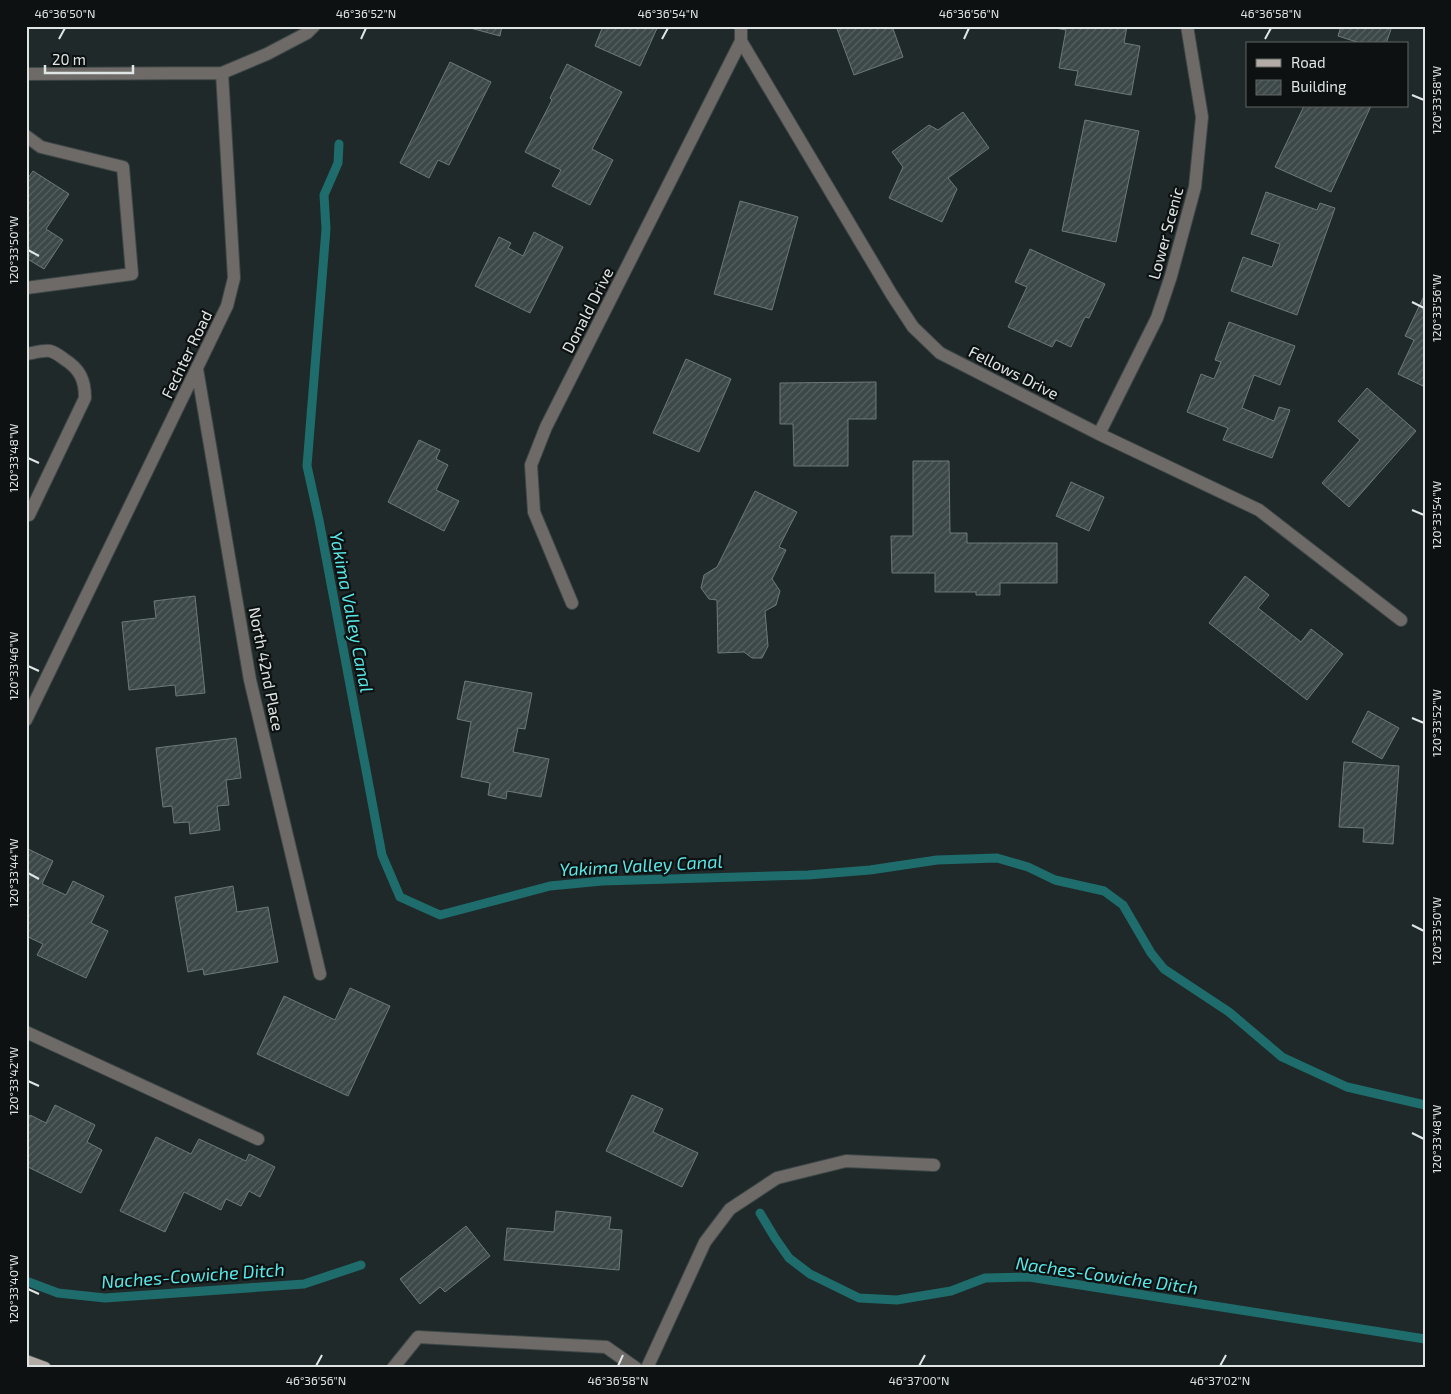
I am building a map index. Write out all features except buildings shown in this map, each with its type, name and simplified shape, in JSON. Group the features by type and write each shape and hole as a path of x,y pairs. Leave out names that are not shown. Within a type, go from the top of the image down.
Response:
{"main road":[{"path":"26,1361 45,1368"}],"street":[{"path":"26,74 222,73 267,54 307,33 314,26"},
{"path":"741,26 741,41"},
{"name":"Lower Scenic","path":"1099,434 1157,318 1171,276 1195,187 1202,117 1187,26"},
{"name":"Fellows Drive","path":"741,41 892,295 914,327 940,353 1099,434 1259,510 1401,620"},
{"name":"Donald Drive","path":"572,603 534,512 531,466 546,426 741,41"},
{"name":"Fechter Road","path":"26,720 227,306 234,278 222,73"},
{"path":"26,136 41,147 123,167 132,274 26,288"},
{"path":"26,354 49,351 58,355 81,372 85,384 85,398 29,515"},
{"name":"North 42nd Place","path":"197,369 250,680 320,974"},
{"path":"26,1032 258,1138"},
{"path":"647,1368 705,1242 730,1209 777,1178 846,1161 934,1165"},
{"path":"393,1368 418,1337 606,1347 636,1368"}],"waterway":[{"name":"Yakima Valley Canal","path":"339,144 338,163 324,195 326,229 307,466 319,520 382,855 400,897 440,915 550,886 602,881 808,875 870,870 937,860 997,858 1028,867 1055,880 1104,891 1123,905 1151,953 1164,969 1229,1012 1282,1057 1347,1087 1425,1105"},
{"name":"Naches-Cowiche Ditch","path":"760,1213 789,1258 810,1274 859,1298 897,1300 951,1291 985,1278 1029,1277 1425,1339"},
{"name":"Naches-Cowiche Ditch","path":"26,1281 58,1293 105,1298 304,1284 361,1265"}]}
